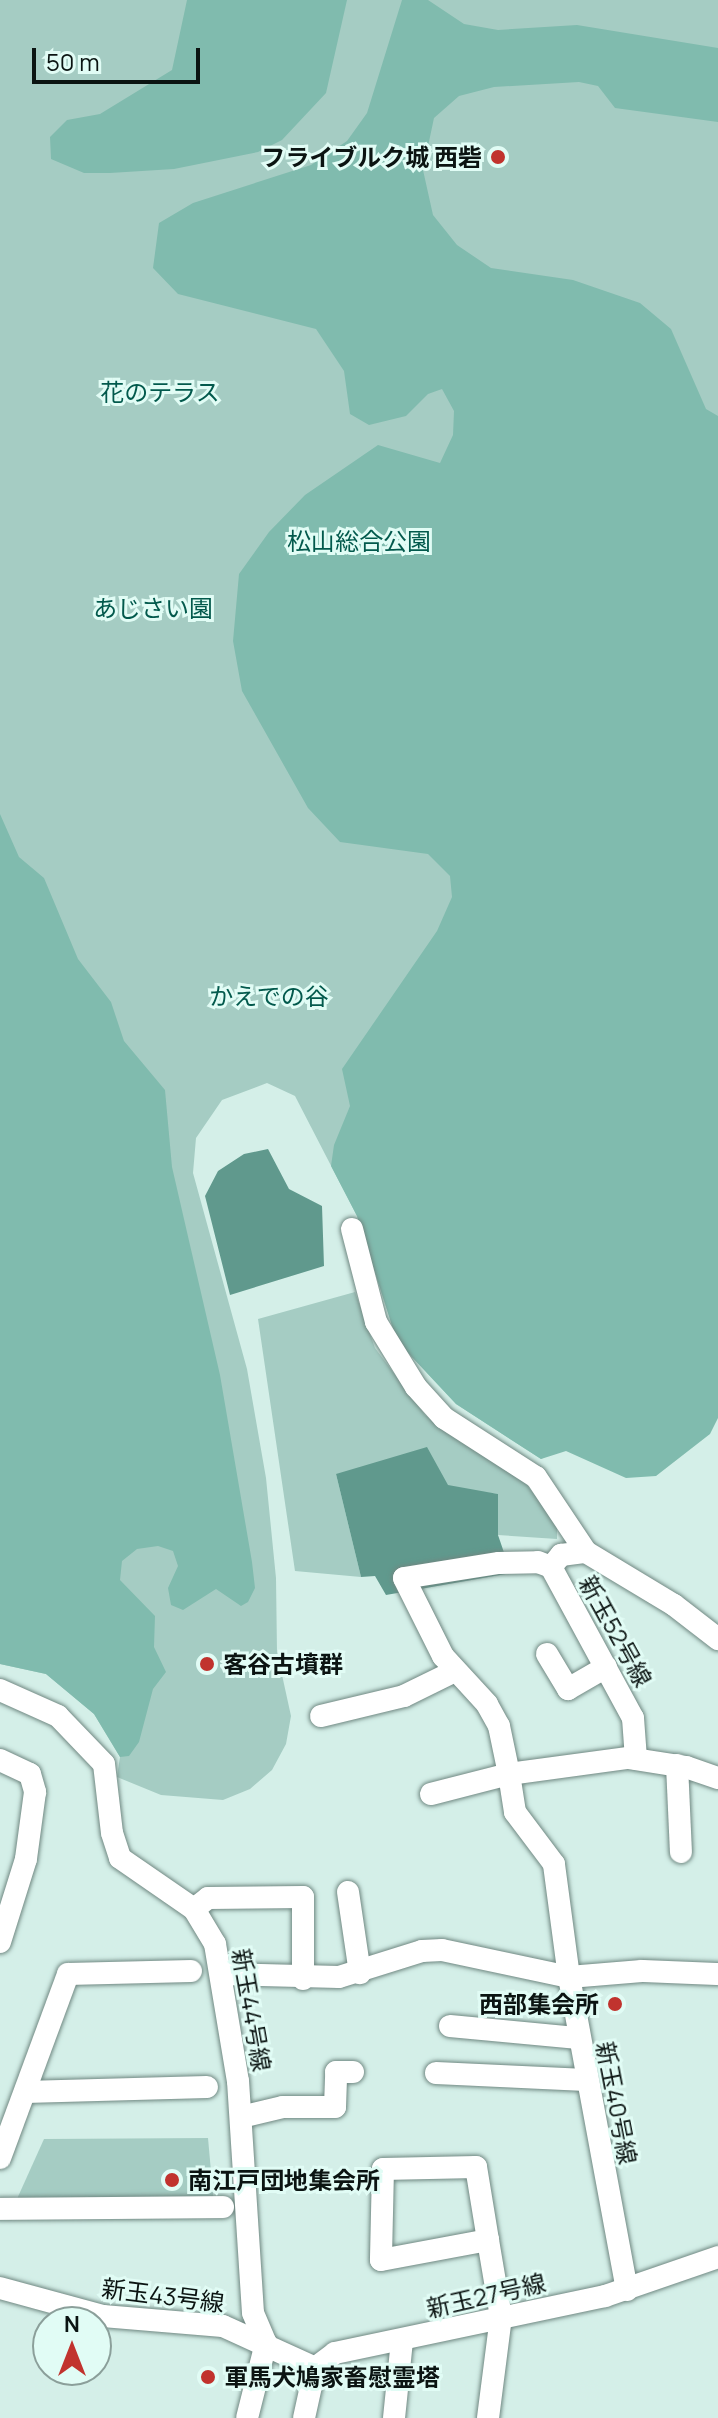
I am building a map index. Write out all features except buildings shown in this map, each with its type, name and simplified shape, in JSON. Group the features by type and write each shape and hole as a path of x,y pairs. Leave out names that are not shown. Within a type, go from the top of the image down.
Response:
{"street":[{"path":"352,1229 376,1322 416,1387 444,1418 536,1477 586,1552 674,1605 718,1639"},
{"path":"551,1567 561,1555 586,1552"},
{"name":"新玉52号線","path":"509,1774 499,1726 487,1704 455,1671 404,1578 499,1563 551,1567 633,1718 636,1759"},
{"path":"547,1654 568,1689 606,1667"},
{"path":"321,1716 404,1696 455,1671"},
{"name":"新玉44号線","path":"0,1690 58,1716 111,1767 112,1833 120,1858 194,1909 215,1944 222,1974 241,2117 253,2313 266,2343"},
{"path":"431,1794 509,1774 636,1759 677,1765 718,1778"},
{"path":"0,1760 23,1767 34,1782 10,1879 0,1942"},
{"path":"677,1765 681,1852"},
{"name":"新玉40号線","path":"509,1774 515,1812 554,1864 578,2038 627,2290"},
{"path":"348,1892 360,1973"},
{"path":"194,1909 208,1898 303,1897 303,1979"},
{"path":"222,1974 303,1979 360,1973 422,1951 442,1950 569,1977 642,1971 718,1974"},
{"path":"0,2158 68,1974 191,1971"},
{"path":"450,2026 578,2038"},
{"path":"241,2117 283,2107 335,2107 336,2072 353,2072"},
{"path":"436,2073 586,2080"},
{"path":"25,2092 207,2087"},
{"path":"488,2240 381,2260 383,2169 476,2167 501,2317 488,2418"},
{"path":"0,2209 223,2207"},
{"name":"新玉27号線","path":"315,2368 335,2353 402,2341 627,2290 718,2257"},
{"name":"新玉43号線","path":"0,2288 103,2316 223,2326 315,2368"},
{"path":"394,2418 402,2341"},
{"path":"247,2418 266,2343"},
{"path":"304,2418 315,2368"}],"green space":[{"name":"松山総合公園","path":"0,0 718,0 718,1369 541,1459 456,1404 397,1341 357,1216 295,1096 267,1083 222,1100 196,1138 193,1173 247,1369 266,1478 276,1578 277,1652 291,1716 286,1744 272,1770 250,1789 223,1800 161,1795 117,1777 120,1757 94,1714 46,1674 0,1664"},
{"path":"187,0 347,0 326,93 282,140 258,152 174,169 110,173 84,173 51,159 50,137 67,120 100,114 172,70"},
{"path":"402,0 428,0 464,24 498,30 577,25 718,48 718,122 615,108 598,86 579,82 494,87 459,96 434,118 423,170 433,215 457,245 491,268 573,280 640,303 671,329 706,409 718,416 718,1418 710,1434 656,1476 626,1478 566,1451 541,1459 456,1404 397,1341 357,1216 331,1166 334,1145 350,1106 342,1069 437,931 452,897 450,876 428,854 340,842 308,808 242,691 233,641 239,574 269,532 305,495 378,445 440,463 453,435 454,411 442,389 428,394 406,416 369,425 350,414 344,371 316,329 178,294 153,268 159,223 193,203 311,165 347,141 367,113"},
{"path":"0,814 19,857 44,878 78,959 111,1002 124,1041 165,1090 172,1167 220,1375 252,1562 255,1588 248,1602 241,1606 216,1589 183,1610 171,1605 168,1588 178,1566 173,1551 158,1546 137,1549 122,1561 120,1580 155,1616 154,1647 166,1672 153,1689 139,1742 129,1756 120,1757 94,1714 46,1674 0,1664"},
{"path":"355,1292 375,1348 425,1415 503,1464 527,1485 557,1524 557,1539 498,1535 498,1494 336,1474 361,1577 295,1571 258,1319"},
{"path":"208,2138 214,2205 12,2210 44,2139"}],"shaded area":[{"path":"268,1149 289,1189 322,1206 324,1266 230,1295 205,1196 218,1171 244,1154"},
{"path":"427,1447 448,1485 498,1494 498,1535 511,1573 386,1595 375,1576 361,1577 336,1474"}],"place":[{"name":"フライブルク城 西砦","path":"498,157"},
{"name":"客谷古墳群","path":"207,1664"},
{"name":"西部集会所","path":"615,2004"},
{"name":"南江戸団地集会所","path":"172,2180"},
{"name":"軍馬犬鳩家畜慰霊塔","path":"208,2377"}],"park label":[{"name":"花のテラス","path":"160,392"},
{"name":"あじさい園","path":"153,608"},
{"name":"かえでの谷","path":"269,996"}]}
